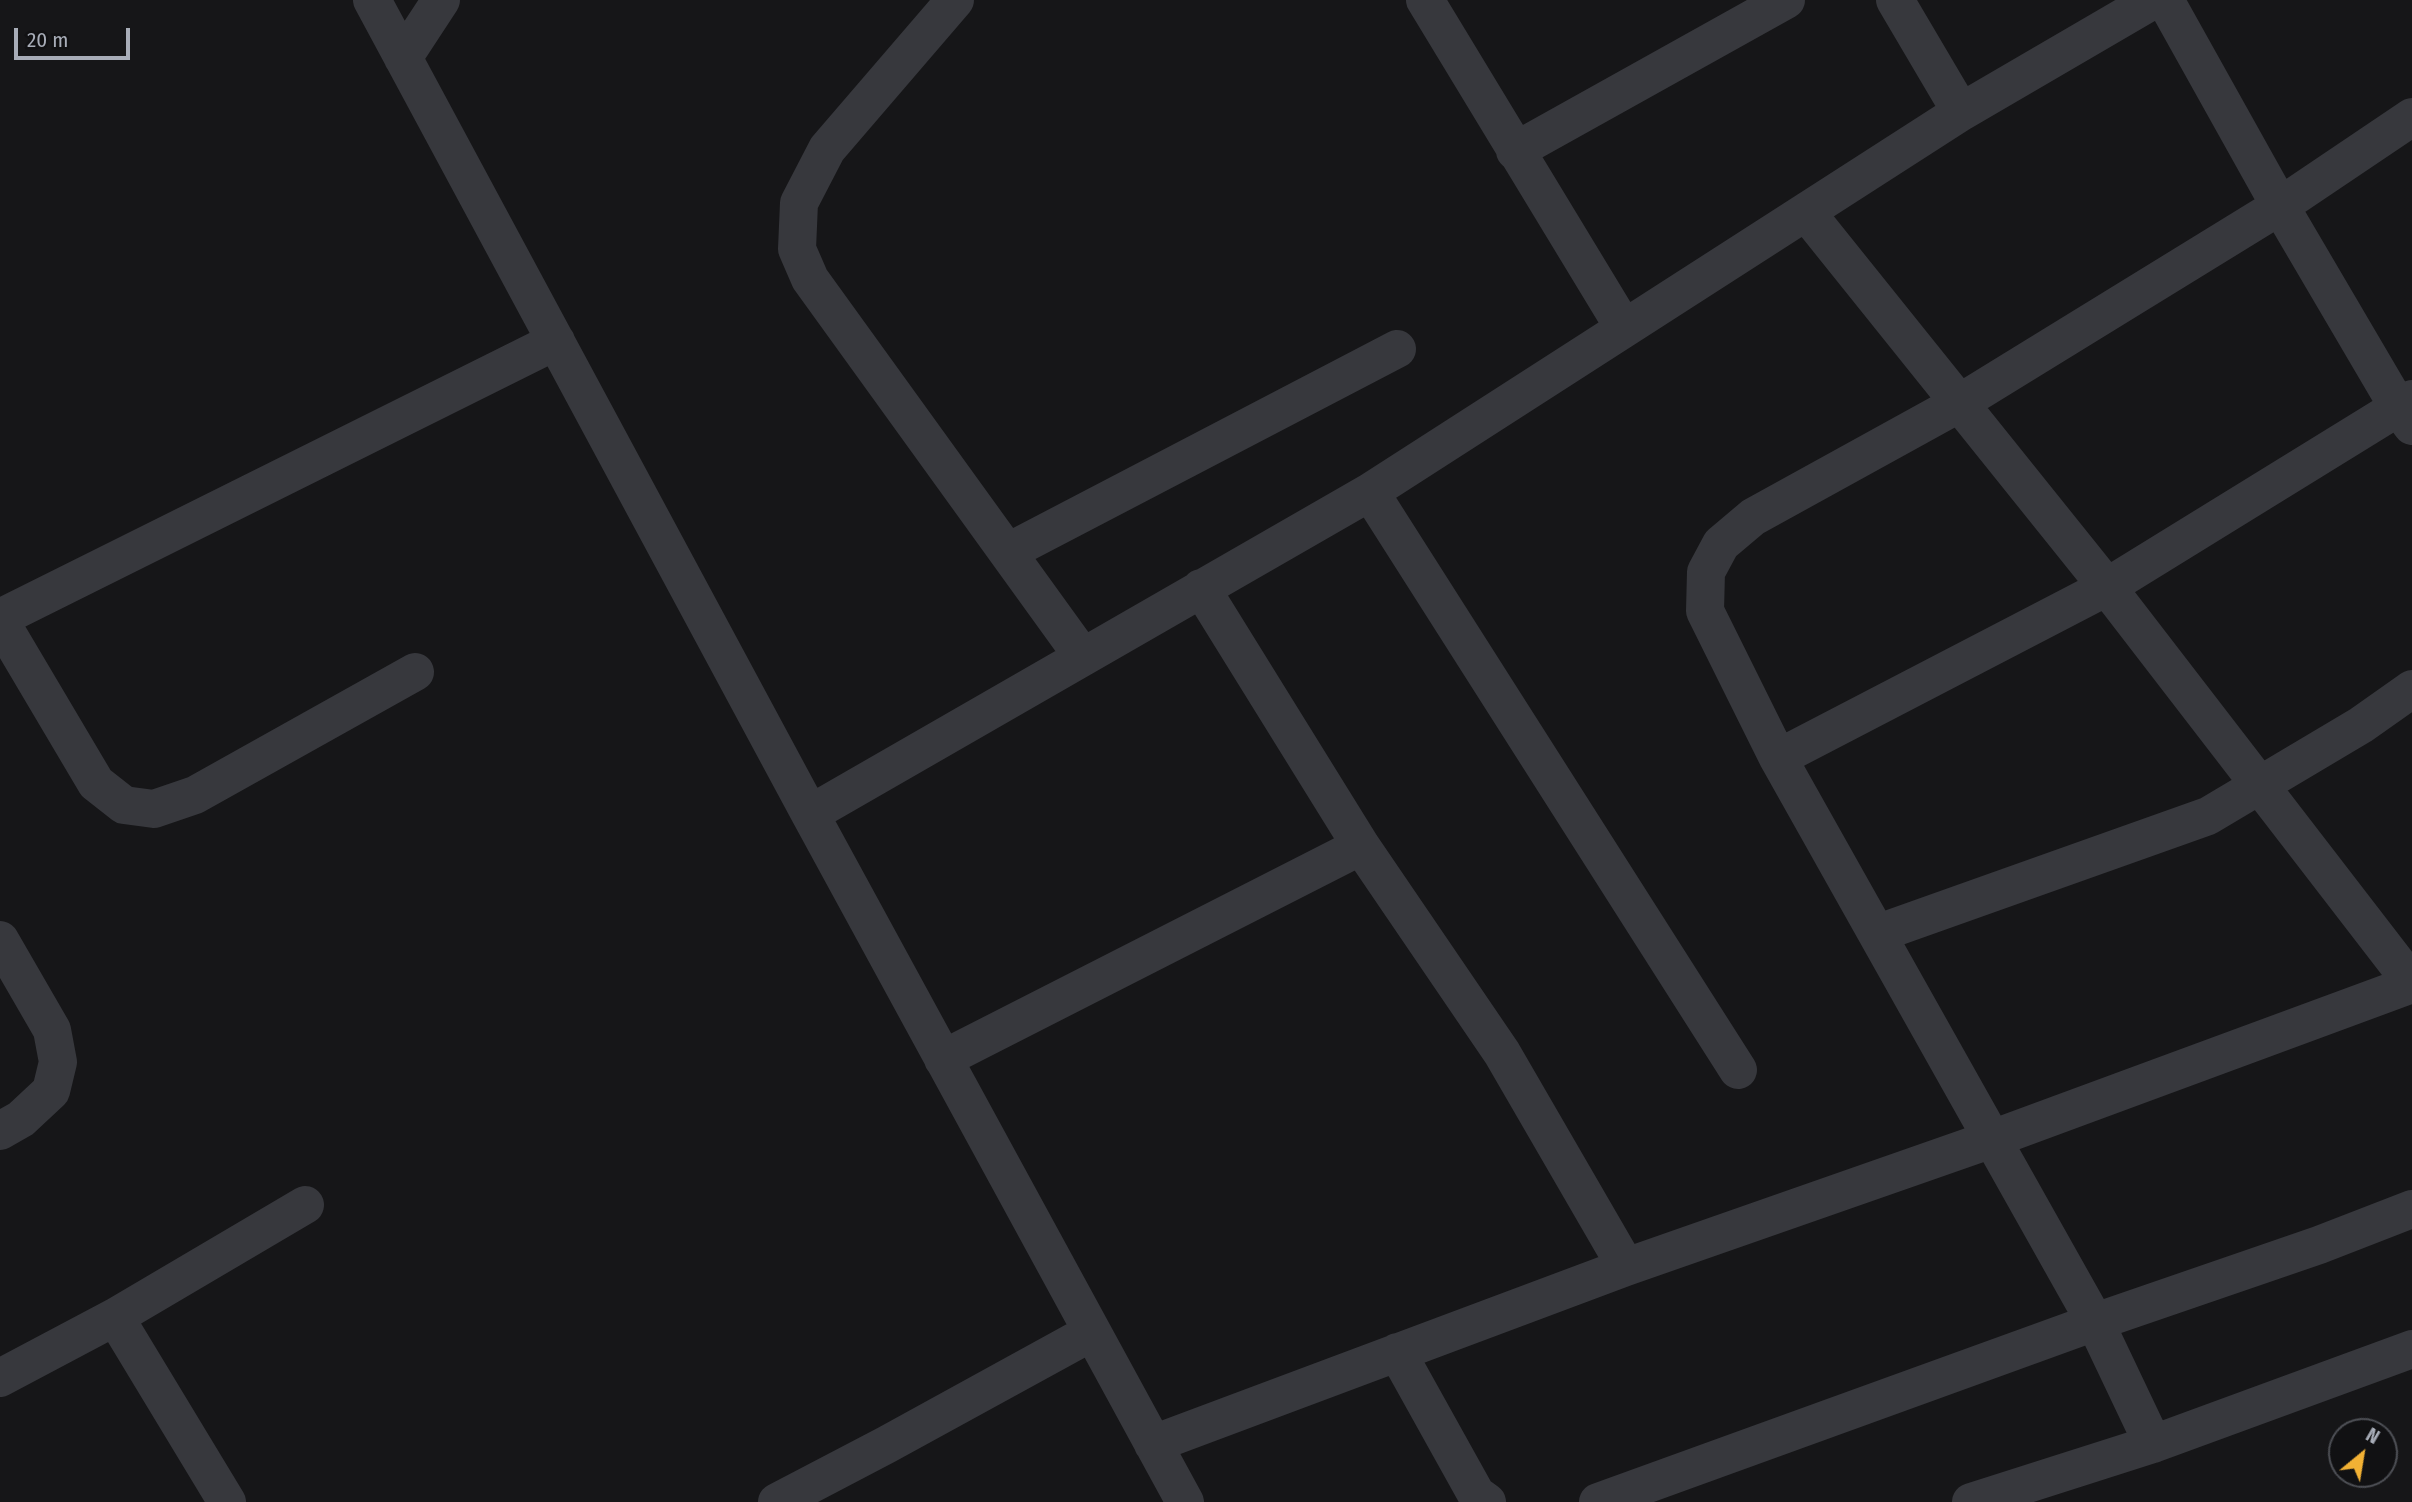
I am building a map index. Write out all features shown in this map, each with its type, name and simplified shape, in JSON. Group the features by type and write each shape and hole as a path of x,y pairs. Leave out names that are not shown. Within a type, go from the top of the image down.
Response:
{"street":[{"path":"372,0 810,814 1185,1502"},
{"path":"403,58 441,0"},
{"path":"956,0 827,149 800,203 797,249 810,279 1083,657"},
{"path":"1425,0 1624,328"},
{"path":"1515,151 1786,0"},
{"path":"1895,0 1961,112"},
{"path":"810,814 1370,492 1961,112 2153,0"},
{"path":"1778,758 2107,587 2407,410 2280,206 2165,0"},
{"path":"2152,1444 2095,1322 1879,933 1778,758 1705,611 1706,572 1721,544 1753,517 1958,404 2280,206 2412,117"},
{"path":"1153,1444 1626,1267 1992,1139 2412,984 2107,587 1806,212"},
{"path":"415,672 195,795 154,809 124,805 96,783 0,620 556,341"},
{"path":"1008,552 1397,349"},
{"path":"1370,492 1738,1070"},
{"path":"1201,588 1361,846 1502,1053 1626,1267"},
{"path":"1879,933 2208,816 2361,725 2412,689"},
{"path":"943,1059 1361,846"},
{"path":"0,940 52,1030 58,1062 51,1091 21,1119 0,1131"},
{"path":"0,1378 116,1317 305,1205"},
{"path":"1598,1502 2095,1322 2319,1245 2412,1209"},
{"path":"116,1317 227,1502"},
{"path":"777,1502 1091,1332"},
{"path":"1971,1502 2152,1444 2412,1349"},
{"path":"1397,1352 1476,1494 1487,1502"}]}
